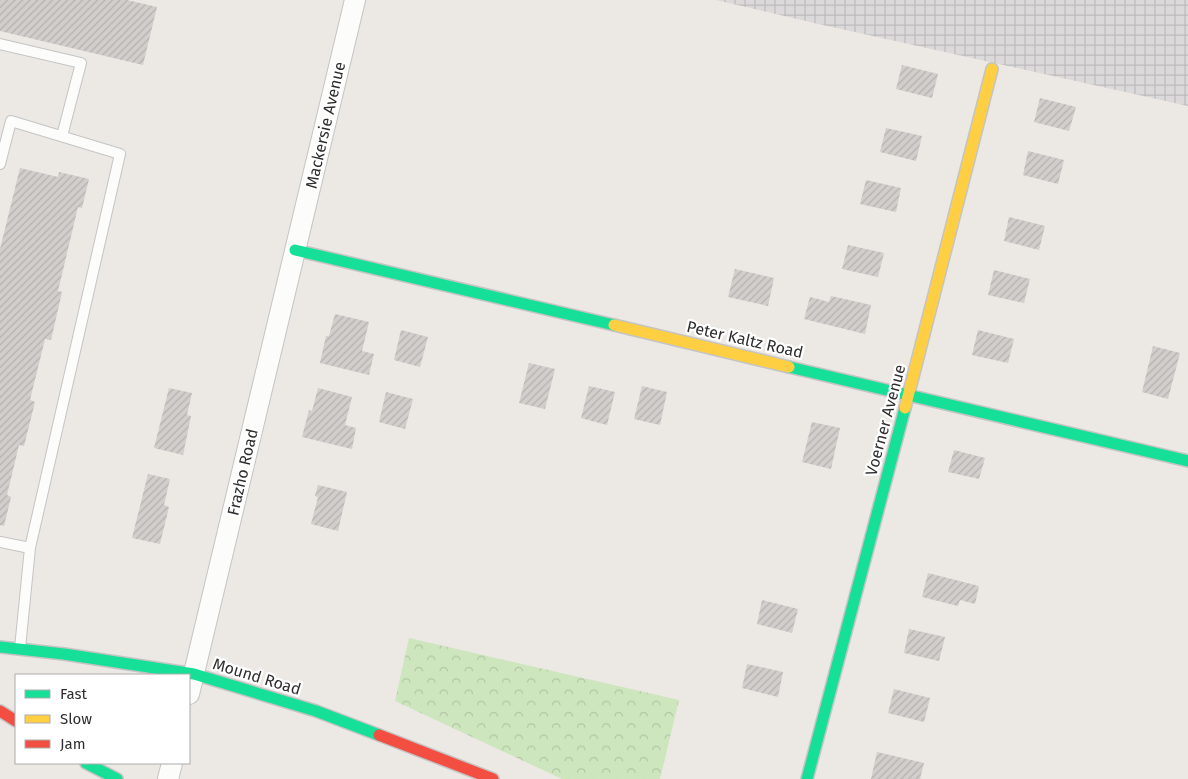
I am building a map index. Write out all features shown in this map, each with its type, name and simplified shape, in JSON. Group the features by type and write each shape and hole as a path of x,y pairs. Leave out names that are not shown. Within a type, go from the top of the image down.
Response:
{"main road":[{"name":"Voerner Avenue","path":"807,779 992,69"},
{"name":"Peter Kaltz Road","path":"295,250 1188,461"},
{"name":"Mound Road","path":"0,647 64,654 194,674 316,711 492,779"},
{"path":"0,711 15,720"},
{"path":"88,764 117,779"}],"street":[{"name":"Mackersie Avenue","path":"295,250 355,0"},
{"name":"Frazho Road","path":"190,690 295,250"}],"lane":[{"path":"0,44 81,63 62,136"},
{"path":"0,164 11,120 120,154 30,548 20,649"},
{"path":"0,542 30,548"}],"shaded area":[{"path":"716,0 1188,0 1188,106 814,23"}],"green space":[{"path":"409,638 679,700 660,779 562,779 395,701"}],"building":[{"path":"0,0 127,0 157,7 143,65 0,31"},
{"path":"902,65 938,74 932,98 896,89"},
{"path":"1040,98 1076,107 1069,131 1034,122"},
{"path":"886,128 922,136 916,161 880,152"},
{"path":"1028,151 1064,160 1058,184 1023,175"},
{"path":"20,168 58,177 59,172 89,179 82,208 78,207 58,291 62,292 51,340 45,339 30,400 35,402 24,446 19,445 7,495 11,497 4,526 0,525 0,249"},
{"path":"866,180 901,188 896,212 860,204"},
{"path":"1009,217 1045,226 1039,250 1004,241"},
{"path":"848,245 884,253 878,277 842,269"},
{"path":"735,269 774,278 768,306 728,297"},
{"path":"994,270 1030,279 1024,303 988,295"},
{"path":"831,296 871,305 865,334 804,319 810,297 829,302"},
{"path":"335,314 369,322 362,351 374,354 369,375 320,363 326,336 329,336"},
{"path":"401,330 428,337 420,367 394,360"},
{"path":"978,330 1014,339 1008,363 972,355"},
{"path":"1153,346 1180,353 1168,399 1142,392"},
{"path":"529,363 555,369 545,409 519,403"},
{"path":"589,386 615,392 607,425 581,418"},
{"path":"642,386 667,392 660,425 634,419"},
{"path":"169,388 192,393 187,415 191,416 183,455 154,448"},
{"path":"318,388 352,397 345,425 356,428 352,449 302,437 309,410 312,411"},
{"path":"386,392 413,399 405,429 379,422"},
{"path":"812,422 840,428 831,469 802,462"},
{"path":"954,450 985,458 979,479 948,472"},
{"path":"148,474 170,479 164,505 169,507 160,544 132,538"},
{"path":"318,485 347,492 338,531 311,524 318,497 315,496"},
{"path":"928,573 979,586 975,604 960,600 958,606 922,597"},
{"path":"762,600 798,609 792,633 757,624"},
{"path":"909,629 945,637 939,661 904,653"},
{"path":"747,664 783,672 778,697 742,688"},
{"path":"894,689 930,698 924,722 888,713"},
{"path":"877,752 924,763 920,779 871,779"}],"traffic: fast":[{"path":"295,250 614,325"},
{"path":"789,367 1188,461"},
{"path":"807,779 905,408"},
{"path":"0,647 64,654 194,674 316,711 379,735"},
{"path":"88,764 117,779"}],"traffic: slow":[{"path":"905,408 992,69"},
{"path":"614,325 789,367"}],"traffic: jam":[{"path":"0,711 15,720"},
{"path":"379,735 493,779"}]}
